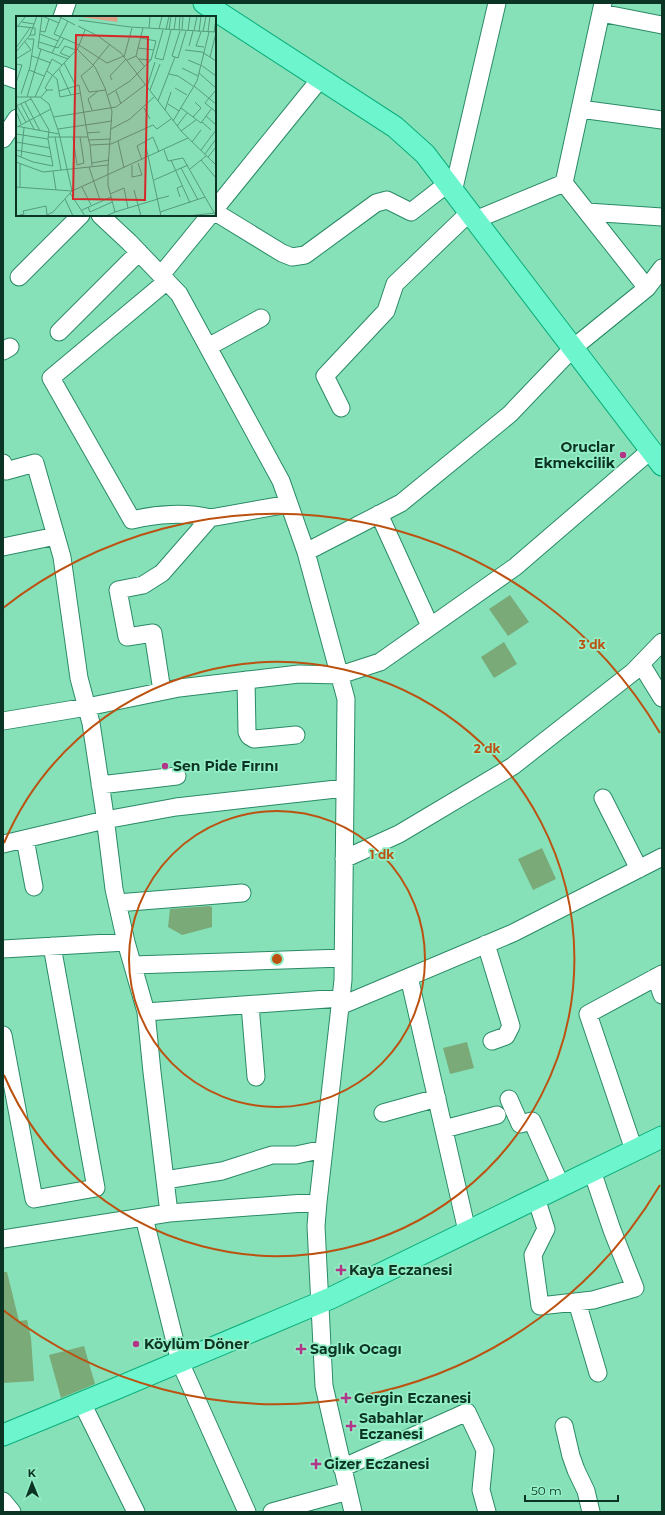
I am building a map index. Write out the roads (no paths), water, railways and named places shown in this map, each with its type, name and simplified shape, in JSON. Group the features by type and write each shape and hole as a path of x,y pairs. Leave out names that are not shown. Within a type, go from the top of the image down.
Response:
{"main road":[{"path":"204,3 395,127 425,154 656,457"},
{"path":"3,1435 320,1303 662,1136"}],"street":[{"path":"62,16 67,3"},
{"path":"216,213 282,253 292,257 305,255 376,203 387,200 411,212 450,188 497,3"},
{"path":"564,183 602,8 662,25"},
{"path":"3,75 16,80"},
{"path":"216,208 321,78"},
{"path":"580,109 662,120"},
{"path":"564,183 647,288"},
{"path":"341,408 325,376 386,311 395,284 472,217 564,183"},
{"path":"587,212 662,217"},
{"path":"19,277 80,216"},
{"path":"101,216 139,252 179,294 281,481 306,552 346,699 344,958 341,1002 316,1226 324,1386 352,1512"},
{"path":"209,216 164,278 51,378 132,520 151,516 200,516 210,518 289,504"},
{"path":"59,332 139,252"},
{"path":"306,552 401,503 510,414 573,348 647,288 662,268"},
{"path":"208,347 261,318"},
{"path":"3,721 87,707 179,688 299,674 340,675 380,662 515,567 656,457"},
{"path":"4,470 35,463 62,557 79,678 91,723 114,889 126,942 146,1012 169,1212"},
{"path":"378,514 430,626"},
{"path":"162,691 153,633 127,637 118,590 143,585 162,573 210,518"},
{"path":"3,547 56,536"},
{"path":"344,859 399,834 513,766 633,672 662,642"},
{"path":"641,664 662,698"},
{"path":"246,680 246,732 249,736 254,739 296,735"},
{"path":"100,785 177,776"},
{"path":"3,844 105,820 176,807 345,788"},
{"path":"603,798 639,868"},
{"path":"25,839 34,886"},
{"path":"146,1012 250,1005 341,1002 409,977 513,933 662,857"},
{"path":"117,903 242,893"},
{"path":"3,949 126,942"},
{"path":"486,944 511,1026 506,1036 492,1041"},
{"path":"3,1035 34,1199 96,1188 52,946"},
{"path":"132,965 344,958"},
{"path":"634,1150 588,1014 659,976 662,995"},
{"path":"409,977 467,1231"},
{"path":"250,1005 256,1077"},
{"path":"383,1114 437,1098"},
{"path":"509,1099 520,1124 532,1121 561,1186"},
{"path":"444,1129 497,1115"},
{"path":"165,1180 222,1171 272,1155 296,1155 324,1149"},
{"path":"536,1198 546,1229 533,1255 540,1306 593,1300 636,1288 612,1230 592,1171"},
{"path":"3,1239 169,1212 318,1202"},
{"path":"144,1217 180,1362 247,1512"},
{"path":"577,1302 598,1373"},
{"path":"82,1403 136,1512"},
{"path":"342,1468 467,1412 485,1450 481,1490 487,1512"},
{"path":"564,1426 571,1456 586,1491 591,1512"},
{"path":"272,1512 348,1491"},
{"path":"3,1501 12,1512"}],"place":[{"name":"Oruclar Ekmekcilik","path":"623,455"},
{"name":"Sen Pide Fırını","path":"165,766"},
{"name":"Kaya Eczanesi","path":"341,1270"},
{"name":"Köylüm Döner","path":"136,1344"},
{"name":"Saglık Ocagı","path":"301,1349"},
{"name":"Gergin Eczanesi","path":"346,1398"},
{"name":"Sabahlar Eczanesi","path":"351,1426"},
{"name":"Gizer Eczanesi","path":"316,1464"}]}
